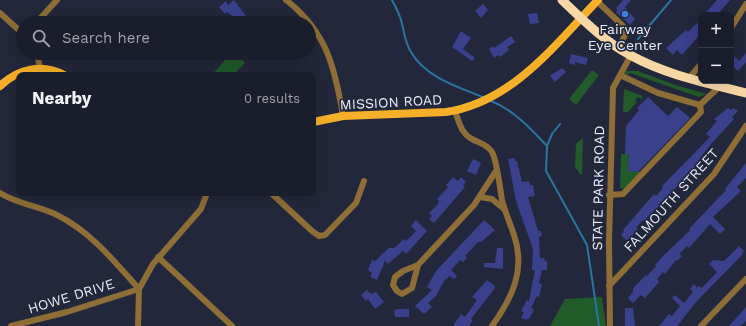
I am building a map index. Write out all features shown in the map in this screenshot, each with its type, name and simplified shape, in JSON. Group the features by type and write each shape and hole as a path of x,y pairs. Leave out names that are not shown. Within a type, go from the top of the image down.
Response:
{"highway":[{"path":"562,0 581,18 619,48 631,55 651,65 688,78 746,93"}],"main road":[{"name":"MISSION ROAD","path":"316,121 343,116 431,114 458,110 488,99 508,87 539,62 598,0"},
{"path":"21,72 28,69 40,68 58,72"},
{"path":"0,86 16,75"}],"street":[{"path":"42,16 57,0"},
{"path":"286,0 302,16"},
{"path":"598,0 626,30 619,48"},
{"path":"734,23 746,4"},
{"path":"0,13 16,28"},
{"path":"316,33 325,45 335,72 343,116"},
{"name":"STATE PARK ROAD","path":"610,326 609,195 613,88 631,55"},
{"path":"38,60 40,68"},
{"path":"688,78 698,67"},
{"path":"620,75 658,93 700,105"},
{"path":"700,105 720,86"},
{"path":"609,195 623,194 701,112 700,105"},
{"path":"458,110 460,127 466,135 487,146 492,152 496,161 496,171 504,209 517,245 518,267 512,295 492,326"},
{"name":"FALMOUTH STREET","path":"609,286 714,174 746,126"},
{"path":"418,265 414,284 410,290 402,294 397,291 393,282 395,276 418,265 480,197 496,171"},
{"path":"274,196 312,231 319,236 325,235 356,202 364,181"},
{"path":"0,192 9,198 57,216 82,230 92,238 138,289"},
{"path":"138,326 138,289 158,257 202,209 206,196"},
{"path":"480,197 492,199 504,209"},
{"path":"158,257 232,326"},
{"path":"702,326 746,279"},
{"name":"HOWE DRIVE","path":"11,326 66,312 138,289"}],"green space":[{"path":"225,60 242,60 245,63 236,72 215,72"},
{"path":"592,70 599,75 576,105 569,99"},
{"path":"626,71 638,71 675,85 707,94 699,97 630,73 627,75 625,73"},
{"path":"624,89 643,96 641,99 638,97 635,100 637,102 628,112 623,112"},
{"path":"583,138 581,175 575,167 576,144"},
{"path":"621,154 629,154 628,171 642,172 625,189 620,188"},
{"path":"602,297 606,326 550,326 565,299"}],"building":[{"path":"234,0 246,16 232,16 227,12 225,14 219,7 226,1 228,5"},
{"name":"Fairway Eye Center","path":"623,0 631,0 625,7 635,19 630,25 616,12 618,10 616,8"},
{"path":"717,0 730,0 720,12 707,12"},
{"path":"483,4 488,10 481,18 475,11"},
{"path":"537,13 539,23 530,24 528,14"},
{"path":"697,23 698,24 698,36 682,55 677,50 673,55 666,48 686,30 688,32"},
{"path":"461,31 471,38 463,49 475,58 472,61 452,47"},
{"path":"511,36 515,42 507,47 509,50 500,57 498,55 494,58 489,49 493,46 494,48"},
{"path":"746,53 746,62 738,71 734,67 734,56 739,61"},
{"path":"571,54 588,58 586,65 575,62 575,65 569,63"},
{"path":"562,68 566,72 555,82 550,76"},
{"path":"648,97 668,116 677,107 690,118 638,172 628,171 629,154 625,154 626,126 639,110 637,108"},
{"path":"728,108 731,110 734,108 738,111 732,117 734,119 700,158 702,160 656,209 644,221 643,220 636,228 638,229 627,241 621,235 624,231 623,230 654,194 656,196 663,188 662,186 710,137 706,134 717,121 714,119"},
{"path":"515,158 522,182 529,181 530,185 533,185 535,196 528,197 538,231 541,231 542,236 539,237 540,258 544,258 545,261 547,261 547,270 542,270 539,283 542,284 539,297 537,296 531,308 534,310 527,320 521,318 524,312 521,311 527,300 529,301 535,270 532,270 533,249 516,201 508,159"},
{"path":"473,159 481,163 476,175 467,171"},
{"path":"746,163 746,178 737,187 741,191 713,217 725,229 720,234 710,224 689,248 687,246 679,254 682,256 677,261 676,260 665,274 663,272 657,279 659,282 645,298 641,295 633,303 628,298 633,292 633,288 646,275 647,276 662,257 690,230 689,229 726,190 725,189"},
{"path":"453,177 458,181 461,177 466,182 463,185 465,187 434,223 429,219 432,216 429,213 438,204 439,201 437,199 448,187 446,185"},
{"path":"416,220 427,231 406,254 403,251 388,264 385,261 377,280 370,277 372,273 368,270 372,260 375,261 389,248 394,248 404,239 406,241 416,231 411,226"},
{"path":"484,220 495,230 481,242 478,242 465,256 467,258 463,262 460,260 451,270 457,276 454,279 450,276 444,281 436,296 428,303 432,307 424,314 415,306 432,290 427,287 436,271"},
{"path":"739,246 744,251 742,253 743,254 697,301 677,326 659,326 669,314 672,316 680,306 672,298 675,295 684,303 693,292 690,289 694,284 697,288 699,286 702,288 717,272 709,264 713,260 724,261"},
{"path":"497,248 503,248 503,269 484,267 484,263 495,263"},
{"path":"487,280 495,286 495,288 471,319 473,320 469,326 453,326 461,314 465,317 477,300 472,297"},
{"path":"367,290 371,294 376,292 384,302 375,309 368,299 366,301 361,295"},
{"path":"746,307 746,321 741,326 729,326"},
{"path":"625,308 633,308 635,326 625,326"},
{"path":"409,309 409,317 395,317 394,310"}],"waterway":[{"path":"392,0 400,17 405,39 417,61 433,75 483,97"},
{"path":"638,39 671,0"},
{"path":"491,101 515,115 547,146 546,171 587,245 599,326"},
{"path":"547,146 552,134 560,124"}],"place":[{"name":"Fairway Eye Center","path":"625,14"}]}
